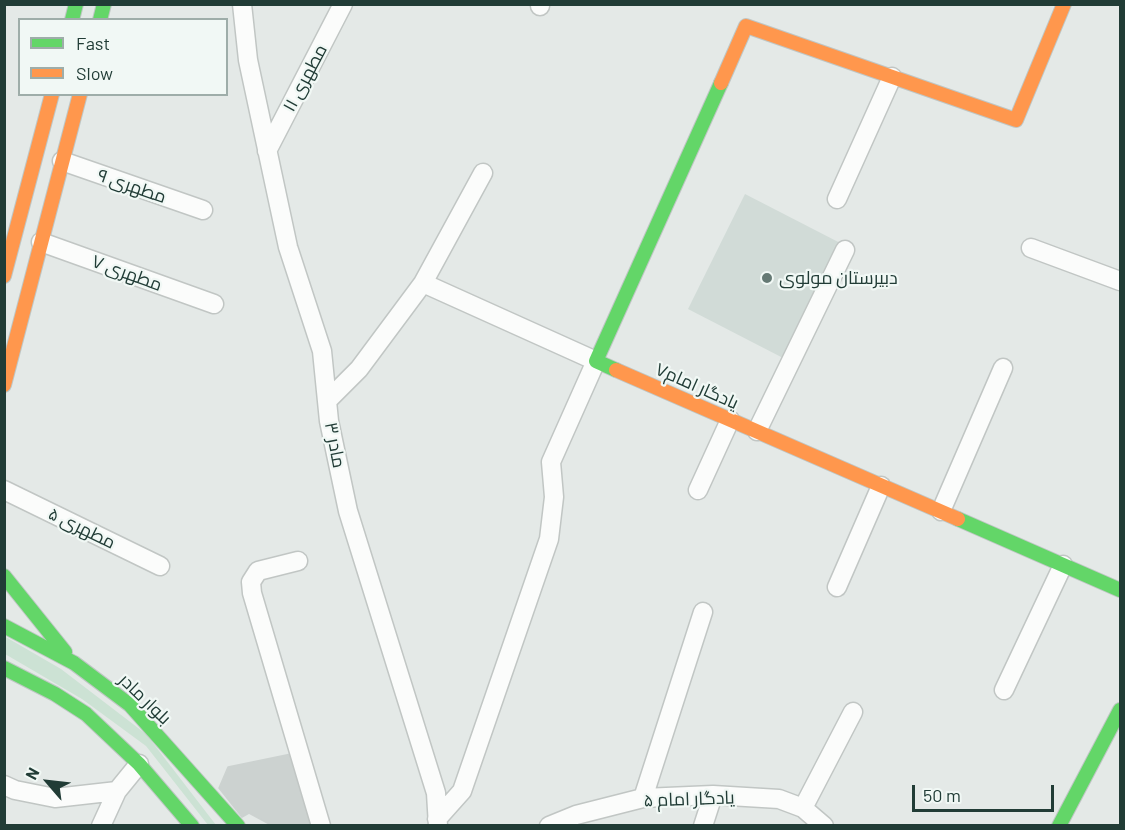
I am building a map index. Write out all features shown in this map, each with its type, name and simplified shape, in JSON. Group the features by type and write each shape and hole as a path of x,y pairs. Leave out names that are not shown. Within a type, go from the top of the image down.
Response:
{"main road":[{"path":"596,361 746,26 1016,120 1064,4"},
{"path":"4,276 51,96"},
{"path":"4,385 79,96"},
{"name":"یادگار امام۷","path":"596,361 1120,590"},
{"path":"4,576 74,663"},
{"name":"بلوار مادر","path":"4,626 74,663 130,705 242,824"},
{"path":"4,668 55,694 86,714 140,764 190,824"},
{"path":"4,685 55,694"},
{"path":"1059,825 1120,710"}],"street":[{"name":"مادر ۳","path":"242,4 248,60 288,248 322,351 329,421 348,511 436,793 438,822"},
{"name":"مطهری ۱۱","path":"267,151 344,4"},
{"path":"837,199 892,77"},
{"name":"مطهری ۹","path":"62,161 202,210"},
{"path":"327,401 359,369 423,283 483,173"},
{"name":"مطهری ۷","path":"41,242 214,304"},
{"path":"1031,248 1120,281"},
{"path":"757,431 845,250"},
{"path":"423,283 596,361 551,462 554,497 549,538 470,769 462,791 438,822"},
{"path":"941,511 1003,368"},
{"path":"698,490 730,420"},
{"path":"837,587 881,486"},
{"name":"مطهری ۵","path":"4,490 160,567"},
{"path":"297,561 258,571 251,582 252,593 321,825"},
{"path":"1004,690 1063,565"},
{"path":"643,798 703,612"},
{"path":"813,819 853,712"},
{"path":"101,825 117,791 140,764"},
{"path":"4,785 15,790 55,798 117,791"},
{"path":"703,825 713,795"},
{"name":"یادگار امام ۵","path":"549,825 576,815 643,798 713,795 779,800 813,819"}],"shaded area":[{"name":"دبیرستان مولوی","path":"745,194 848,247 785,359 688,309"}],"green space":[{"path":"4,636 61,669 146,734 216,825 208,825 146,746 82,699 5,654"}],"building":[{"path":"296,753 314,826 273,826 249,813 242,817 219,788 228,767"}],"traffic: fast":[{"path":"72,18 76,4"},
{"path":"100,18 104,4"},
{"path":"616,370 596,361 721,83"},
{"path":"958,519 1120,590"},
{"path":"4,576 65,652"},
{"path":"4,626 74,663 130,705 238,826"},
{"path":"4,668 55,694 86,714 139,764 192,826"},
{"path":"1059,826 1120,710"}],"traffic: slow":[{"path":"721,83 746,26 1016,120 1064,4"},
{"path":"4,276 51,96"},
{"path":"4,385 79,96"},
{"path":"616,370 958,519"}],"place":[{"name":"دبیرستان مولوی","path":"767,278"}]}
